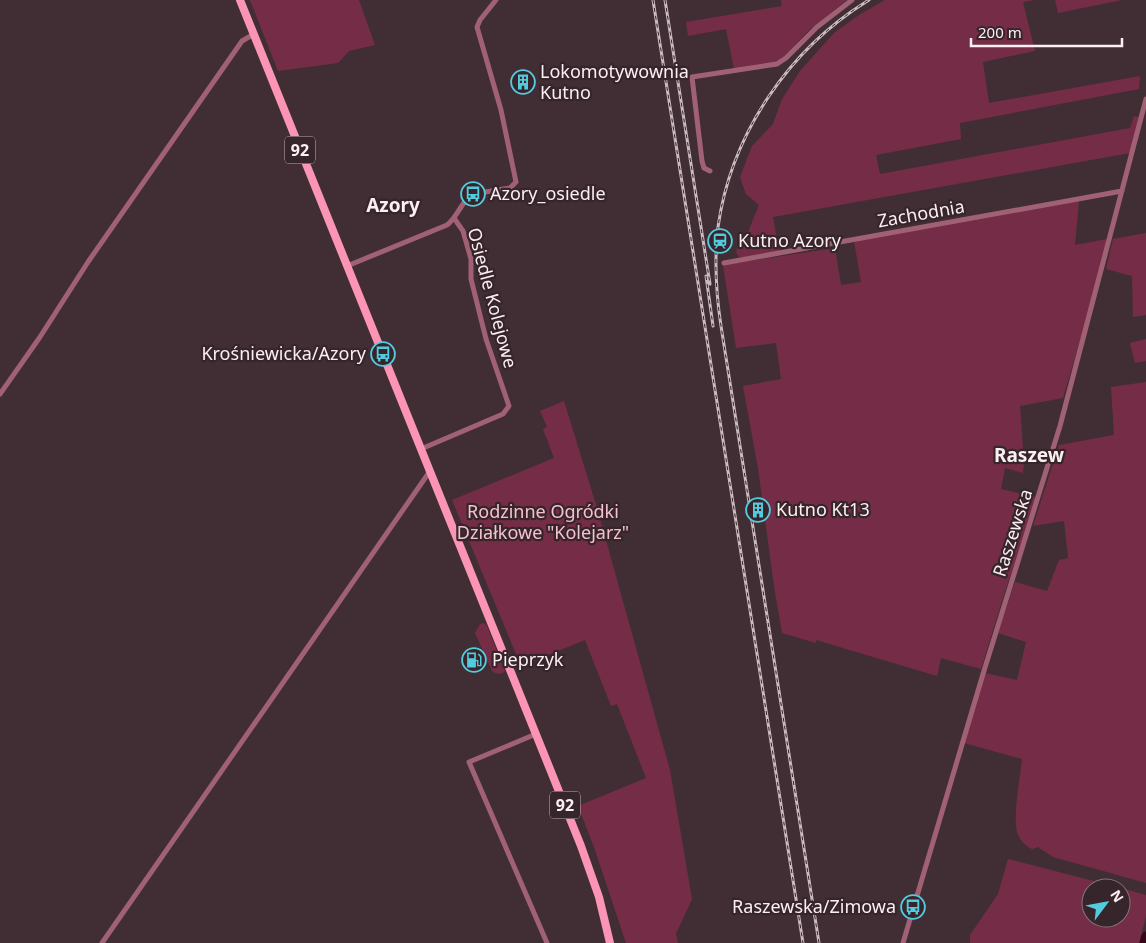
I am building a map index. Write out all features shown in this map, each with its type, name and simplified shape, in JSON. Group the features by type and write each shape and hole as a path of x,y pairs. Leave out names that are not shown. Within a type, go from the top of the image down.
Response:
{"main road":[{"name":"92","path":"240,0 593,877 610,943"}],"street":[{"name":"Osiedle Kolejowe","path":"347,266 450,223 468,197 473,194 511,187 516,182 501,110 477,27 480,20 496,0"},
{"path":"710,171 704,168 702,161 692,77 773,65 781,61 817,27 852,0"},
{"path":"0,394 40,337 88,262 242,40 254,34"},
{"name":"Raszewska","path":"903,943 980,683 1058,435 1146,99"},
{"name":"Zachodnia","path":"724,263 1122,191"},
{"name":"Osiedle Kolejowe","path":"421,449 503,414 509,406 486,339 471,279 471,259 463,230 454,218"},
{"path":"102,943 430,471"},
{"path":"536,734 469,762 547,943"}],"green space":[{"path":"250,0 359,0 375,45 349,51 338,63 278,71"},
{"path":"781,0 847,0 808,31 782,59 773,63 734,69 726,29 688,36 686,22 782,6"},
{"path":"885,0 1034,0 1023,2 1035,51 983,62 989,103 1140,76 1139,89 960,123 961,139 876,155 880,174 1130,128 1134,116 1139,117 1130,153 773,217 779,251 739,257 736,252 739,243 748,232 759,205 746,194 740,177 752,146 773,124 782,99 800,71 834,33 859,15"},
{"path":"1055,0 1122,0 1058,13"},
{"path":"1079,200 1075,245 1107,239 1099,276 1063,398 1020,406 1023,473 1005,468 1001,489 1036,497 1028,527 1007,585 981,669 941,658 937,676 816,640 816,643 782,633 758,468 743,386 781,379 776,343 736,348 723,265 835,248 841,285 861,282 854,241"},
{"path":"1146,233 1146,315 1133,317 1132,276 1106,269 1113,239"},
{"path":"1146,339 1146,361 1135,363 1130,343"},
{"path":"1146,382 1146,883 1053,857 1038,847 1032,849 1027,846 1019,837 1016,824 1016,806 1022,759 964,743 985,673 1017,680 1026,642 998,633 1015,582 1047,591 1059,560 1068,558 1064,521 1033,526 1059,445 1114,435 1111,387"},
{"name":"Rodzinne Ogródki Działkowe \"Kolejarz\"","path":"564,401 597,508 670,770 692,899 676,934 678,943 626,943 594,847 578,806 646,778 617,704 611,706 585,640 521,666 452,500 554,458 543,429 547,427 540,411"},
{"path":"484,623 487,626 505,671 502,673 492,671 475,633 480,624"},
{"path":"1008,859 1082,878 1081,928 1131,928 1131,891 1146,895 1146,916 1139,943 970,943 970,935 998,894"}],"waterway":[{"path":"1144,943 1146,936"}],"railway":[{"path":"653,0 803,943"},
{"path":"665,0 710,284"},
{"path":"819,943 721,326 716,252 718,227 725,193 736,159 750,127 768,97 789,69 813,43 840,20 869,0"},
{"path":"706,276 713,326"}],"place":[{"name":"Lokomotywownia Kutno","path":"523,82"},
{"name":"Azory_osiedle","path":"473,194"},
{"name":"Kutno Azory","path":"720,241"},
{"name":"Krośniewicka/Azory","path":"383,354"},
{"name":"Kutno Kt13","path":"758,510"},
{"name":"Pieprzyk","path":"474,660"},
{"name":"Raszewska/Zimowa","path":"913,907"}],"district":[{"name":"Azory","path":"393,205"},
{"name":"Raszew","path":"1029,455"}]}
